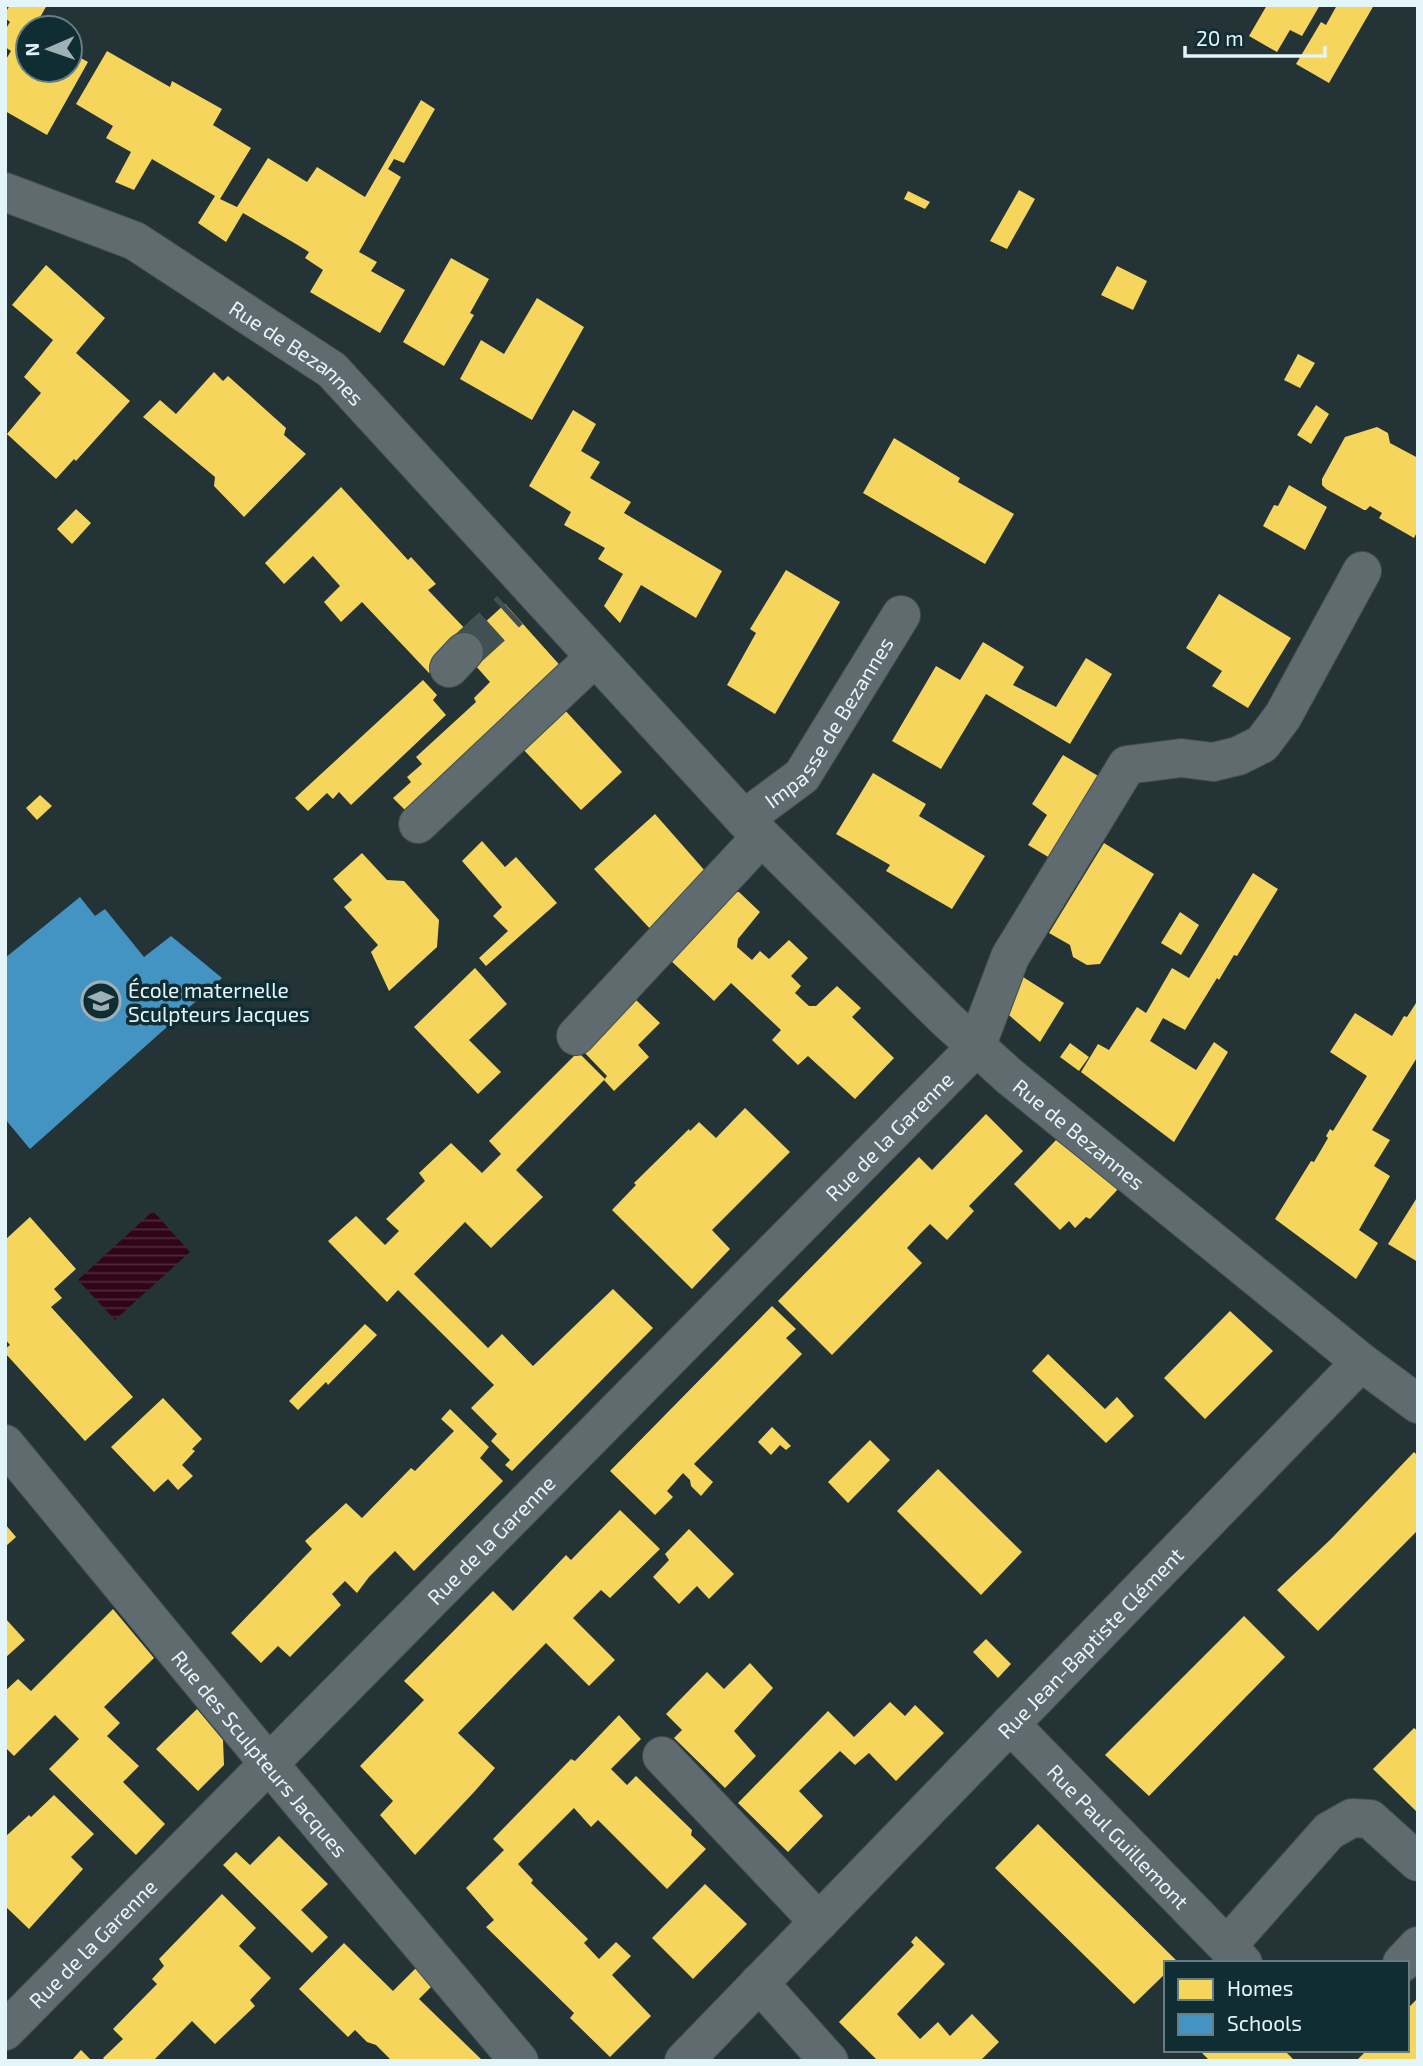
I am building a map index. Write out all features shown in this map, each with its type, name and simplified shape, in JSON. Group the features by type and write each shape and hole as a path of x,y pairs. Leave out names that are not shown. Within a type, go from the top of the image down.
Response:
{"street":[{"name":"Rue de Bezannes","path":"5,192 135,241 332,370 522,600 595,657 753,828 976,1047 1361,1362 1418,1404"},
{"path":"976,1047 1010,957 1126,765 1181,758 1213,762 1238,756 1262,744 1283,716 1362,571"},
{"name":"Impasse de Bezannes","path":"753,828 802,776 901,615"},
{"path":"418,824 595,657"},
{"path":"576,1036 753,828"},
{"name":"Rue de la Garenne","path":"5,2031 976,1047"},
{"name":"Rue Jean-Baptiste Clément","path":"684,2061 1361,1362"},
{"name":"Rue des Sculpteurs Jacques","path":"5,1444 519,2061"},
{"name":"Rue Paul Guillemont","path":"1010,1724 1235,1954 1329,1831 1352,1818 1370,1819 1418,1862"},
{"path":"662,1756 819,1922"},
{"path":"1404,1961 1418,1946"},
{"path":"759,1983 829,2061"}],"shaded area":[{"path":"153,1211 190,1252 115,1320 78,1280"}],"building: Homes":[{"path":"10,5 47,5 42,14 14,14 14,84 76,84 47,135 5,111 5,61 11,51 5,47 5,30 10,22 5,18"},
{"path":"1267,5 1320,5 1302,36 1290,30 1277,52 1249,36"},
{"path":"1337,5 1374,5 1329,83 1296,64 1321,22 1326,25"},
{"path":"107,51 170,87 172,81 222,109 213,125 251,148 220,199 237,207 268,158 307,182 317,167 365,197 421,100 435,109 404,163 394,159 388,169 401,177 359,252 377,262 371,271 405,290 380,333 310,292 323,270 305,258 309,252 296,244 243,213 226,242 198,223 215,196 152,159 134,190 115,182 131,152 106,138 113,126 76,104"},
{"path":"1019,190 1035,199 1007,249 990,241"},
{"path":"908,191 930,202 925,209 904,199"},
{"path":"451,258 489,279 470,313 474,315 444,366 403,342"},
{"path":"46,265 105,318 76,353 130,401 76,461 74,459 56,479 7,434 41,393 24,377 53,340 12,305"},
{"path":"1117,266 1147,281 1133,310 1101,295"},
{"path":"537,298 584,327 532,420 460,379 481,340 504,354"},
{"path":"1298,354 1315,363 1300,388 1284,380"},
{"path":"214,372 223,381 228,376 286,428 284,435 306,454 244,517 214,486 215,477 143,417 160,400 176,414"},
{"path":"1316,405 1329,414 1311,444 1297,435"},
{"path":"573,410 596,424 581,451 600,462 590,478 631,502 624,513 722,571 696,618 641,585 620,623 604,606 623,574 598,559 605,548 564,525 571,512 529,486"},
{"path":"1377,427 1388,433 1390,443 1418,458 1418,530 1414,538 1379,518 1382,513 1370,506 1364,510 1322,485 1322,479 1345,437"},
{"path":"894,438 960,478 958,482 1014,514 985,564 863,493"},
{"path":"1289,485 1327,507 1305,550 1263,526"},
{"path":"341,487 408,560 411,557 436,584 428,590 471,635 505,604 565,671 407,812 393,798 411,782 407,777 422,764 416,757 476,702 474,698 490,682 459,647 429,673 362,602 341,622 324,602 340,586 313,556 284,584 265,563"},
{"path":"76,509 91,523 72,544 57,529"},
{"path":"786,570 840,602 775,714 727,685 756,633 750,629"},
{"path":"1219,594 1291,638 1248,708 1212,686 1222,671 1186,648"},
{"path":"983,642 1024,667 1013,685 1056,707 1086,658 1112,674 1070,744 986,694 941,769 892,741 936,666 960,680"},
{"path":"423,680 437,695 433,700 446,715 351,805 339,792 333,799 327,793 308,811 295,798"},
{"path":"562,707 622,772 581,810 520,746"},
{"path":"1063,755 1105,780 1055,861 1028,845 1047,815 1032,804"},
{"path":"873,773 926,804 919,816 985,856 952,909 886,871 890,865 836,834"},
{"path":"40,795 52,806 37,820 26,808"},
{"path":"655,814 713,880 655,934 594,869"},
{"path":"482,841 505,867 516,857 557,903 486,966 479,958 508,931 493,916 502,907 462,861"},
{"path":"1104,843 1154,874 1100,964 1087,965 1073,957 1070,945 1049,933"},
{"path":"362,853 387,880 404,881 439,920 437,947 389,991 371,952 378,945 344,907 352,900 333,879"},
{"path":"1253,873 1278,889 1237,956 1234,955 1219,980 1217,978 1185,1030 1163,1018 1150,1041 1196,1070 1214,1042 1228,1052 1174,1142 1081,1072 1098,1044 1109,1050 1137,1007 1146,1013 1172,968 1189,978"},
{"path":"739,892 760,912 738,939 737,947 752,960 760,951 769,959 789,940 808,958 791,976 801,986 795,993 809,1006 816,1006 837,986 861,1008 852,1017 894,1058 855,1099 808,1056 798,1065 772,1040 781,1030 731,983 714,1001 669,959 730,893"},
{"path":"1180,912 1199,925 1181,955 1161,943"},
{"path":"475,968 507,1004 469,1040 501,1072 478,1094 414,1027"},
{"path":"1023,977 1064,1003 1040,1042 1003,1010"},
{"path":"634,998 660,1023 638,1045 649,1057 614,1091 604,1080 607,1076 582,1050"},
{"path":"1416,1003 1418,1056 1372,1130 1390,1140 1374,1166 1390,1176 1359,1230 1378,1243 1356,1279 1275,1219 1311,1161 1314,1162 1328,1138 1326,1136 1330,1129 1333,1131 1367,1076 1330,1052 1355,1013 1392,1036"},
{"path":"1070,1043 1089,1057 1079,1071 1060,1057"},
{"path":"578,1052 605,1079 516,1170 543,1197 491,1248 465,1222 414,1274 488,1348 502,1334 533,1366 613,1289 653,1328 512,1471 505,1465 510,1460 491,1441 497,1434 471,1408 494,1385 398,1290 387,1302 328,1241 356,1216 385,1245 399,1231 386,1219 425,1181 419,1173 451,1143 482,1173 501,1154 489,1141"},
{"path":"745,1108 790,1152 712,1230 730,1249 692,1289 612,1210 636,1185 634,1183 689,1129 690,1131 699,1122 716,1138"},
{"path":"986,1114 1023,1151 969,1206 974,1211 947,1240 930,1224 920,1234 907,1248 922,1263 832,1355 778,1301 919,1157 932,1170"},
{"path":"1056,1140 1119,1188 1090,1219 1086,1217 1075,1228 1069,1221 1060,1230 1014,1184"},
{"path":"1418,1196 1418,1262 1388,1244"},
{"path":"30,1217 76,1269 54,1289 62,1298 51,1307 133,1397 85,1441 5,1353 5,1349 10,1345 5,1339 5,1240"},
{"path":"772,1306 796,1329 786,1338 802,1354 694,1464 713,1482 701,1496 683,1473 667,1491 673,1497 655,1515 610,1471"},
{"path":"1230,1311 1273,1351 1205,1419 1164,1378"},
{"path":"365,1324 377,1335 328,1385 326,1382 298,1410 289,1401"},
{"path":"1048,1354 1105,1409 1117,1397 1134,1416 1106,1443 1032,1371"},
{"path":"163,1398 202,1439 182,1465 193,1476 178,1490 168,1479 154,1492 111,1447"},
{"path":"450,1409 489,1447 480,1458 503,1481 414,1571 395,1551 357,1593 345,1581 332,1594 341,1605 290,1657 278,1646 261,1663 231,1633 312,1549 305,1541 346,1503 362,1518 411,1468 415,1471 454,1431 441,1419"},
{"path":"772,1427 791,1446 786,1450 780,1445 771,1455 758,1442"},
{"path":"870,1440 890,1460 848,1503 828,1482"},
{"path":"1414,1452 1418,1456 1418,1530 1318,1631 1277,1590 1331,1539"},
{"path":"938,1469 1022,1552 981,1595 897,1511"},
{"path":"620,1510 660,1549 610,1598 601,1590 573,1618 615,1660 589,1686 546,1643 458,1733 495,1768 415,1855 380,1815 393,1801 360,1766 424,1700 404,1681 493,1591 513,1611 566,1555 571,1560"},
{"path":"5,1524 16,1537 5,1547"},
{"path":"689,1529 734,1574 709,1599 697,1586 679,1604 653,1577 669,1560 665,1554"},
{"path":"113,1609 154,1658 104,1707 120,1723 107,1736 139,1766 123,1782 165,1824 136,1855 49,1769 79,1739 55,1715 14,1756 5,1747 5,1691 18,1679 31,1691"},
{"path":"1244,1616 1285,1657 1149,1796 1105,1755"},
{"path":"5,1618 25,1640 5,1658"},
{"path":"986,1639 1011,1664 998,1678 973,1652"},
{"path":"750,1663 773,1688 734,1731 756,1756 725,1788 674,1738 682,1730 666,1714 707,1672 724,1689"},
{"path":"890,1702 905,1716 915,1705 944,1733 896,1781 869,1753 855,1765 840,1751 799,1791 823,1816 788,1852 738,1803 828,1711 854,1737"},
{"path":"197,1709 223,1740 224,1765 198,1791 156,1749"},
{"path":"619,1715 641,1739 611,1769 627,1785 636,1776 692,1830 691,1835 706,1849 667,1889 598,1820 591,1827 574,1808 518,1864 533,1880 531,1883 588,1939 584,1943 599,1959 616,1942 631,1956 612,1975 651,2016 610,2057 570,2018 574,2013 486,1927 494,1920 466,1888 504,1850 493,1839 571,1759 575,1761"},
{"path":"1414,1728 1418,1731 1418,1813 1373,1769"},
{"path":"54,1795 94,1834 71,1857 83,1869 29,1929 5,1906 5,1837"},
{"path":"1038,1824 1177,1961 1164,1961 1164,1975 1134,2004 995,1868"},
{"path":"279,1836 328,1884 301,1910 328,1937 312,1953 223,1865 236,1852 250,1865"},
{"path":"705,1884 747,1924 693,1979 652,1938"},
{"path":"222,1894 256,1928 239,1946 271,1978 250,2000 255,2006 215,2044 192,2021 153,2061 106,2061 103,2058 123,2039 113,2029 157,1984 152,1979 164,1966 159,1959"},
{"path":"916,1936 945,1964 897,2014 920,2039 938,2022 950,2036 972,2014 999,2042 980,2061 878,2061 839,2022 914,1945 911,1942"},
{"path":"344,1943 393,1991 419,1965 435,1983 419,1999 483,2061 392,2061 355,2030 348,2037 299,1989"},
{"path":"1418,1998 1418,2061 1360,2061 1358,2059 1365,2052 1409,2052 1409,2007"},
{"path":"81,2050 92,2061 71,2061"},
{"path":"1201,2052 1286,2052 1295,2061 1210,2061"}],"building: Schools":[{"name":"École maternelle Sculpteurs Jacques","path":"80,897 95,916 105,909 144,957 171,936 222,978 30,1149 5,1119 5,958"}],"tunnel":[{"path":"464,652 510,610"}],"place":[{"name":"École maternelle Sculpteurs Jacques","path":"101,1001"}]}
